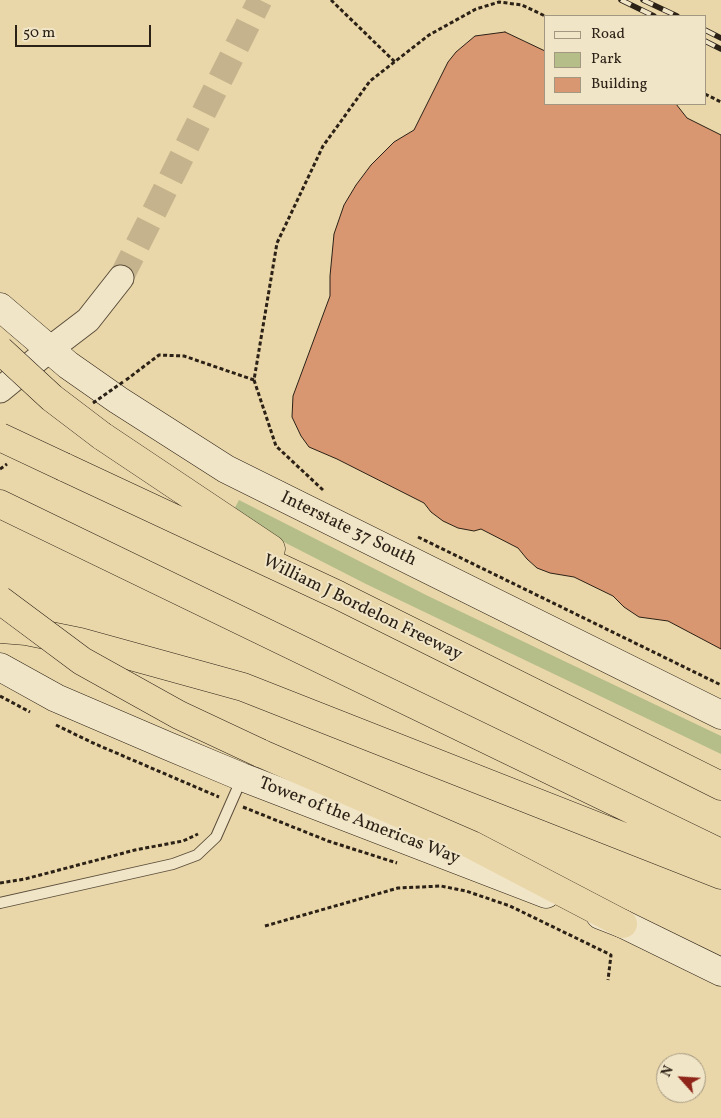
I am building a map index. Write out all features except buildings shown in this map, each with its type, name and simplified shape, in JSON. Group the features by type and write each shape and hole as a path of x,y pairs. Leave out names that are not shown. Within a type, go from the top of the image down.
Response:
{"highway":[{"path":"0,350 52,398 102,436 338,595"},
{"name":"William J Bordelon Freeway","path":"0,437 338,595 721,786"},
{"path":"2,505 721,853"},
{"path":"0,600 82,661 179,715 260,753 472,845 623,924"},
{"path":"0,629 26,631 80,642 243,687 721,875"}],"main road":[{"name":"Interstate 37 South","path":"0,306 68,365 118,400 226,469 721,715"},
{"name":"Tower of the Americas Way","path":"0,667 56,698 242,777 623,924 721,972"}],"street":[{"path":"0,390 88,320 121,278"}],"lane":[{"path":"0,902 173,864 197,855 216,837 242,777"}],"path":[{"path":"331,0 395,62"},
{"path":"331,494 322,490 276,446 254,380 277,243 323,146 370,81 429,35 476,9 499,2 522,5 544,16"},
{"path":"706,94 721,102"},
{"path":"85,409 159,355 184,356 254,380"},
{"path":"411,533 721,685"},
{"path":"0,696 32,713"},
{"path":"50,721 93,743 328,841 378,858 406,865"},
{"path":"215,802 217,796"},
{"path":"0,883 25,879 135,850 183,841 202,832"},
{"path":"265,926 398,888 442,886 466,891 510,906 611,955 608,980"}],"green space":[{"path":"239,500 426,595 721,736 721,754 366,584 231,515"}],"tunnel":[{"path":"121,278 260,0"}],"railway":[{"path":"621,0 652,15"},
{"path":"643,0 675,15"},
{"path":"706,30 721,38"},
{"path":"706,42 721,49"}]}
